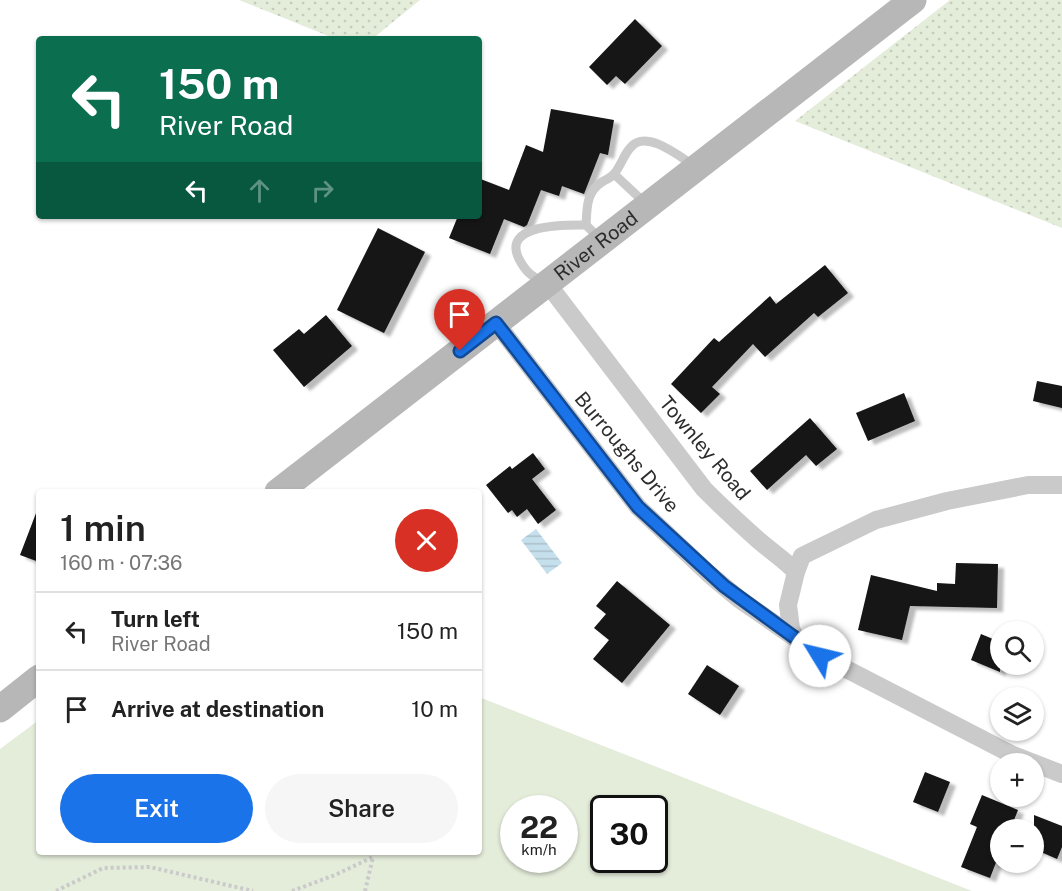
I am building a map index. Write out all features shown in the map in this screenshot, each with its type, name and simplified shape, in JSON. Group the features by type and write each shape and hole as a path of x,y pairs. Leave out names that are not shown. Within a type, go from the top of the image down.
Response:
{"street":[{"name":"River Road","path":"282,489 547,284 594,233 648,205 911,1"},
{"name":"Townley Road","path":"547,284 704,489 796,572"},
{"name":"Burroughs Drive","path":"496,323 638,507 709,574 739,598 820,656 1013,755 1062,774"},
{"path":"796,638 791,629 788,605 802,556 876,520 947,501 1028,485 1062,485"},
{"path":"0,709 36,680"}],"lane":[{"path":"547,284 529,274 525,269 516,252 516,243 521,237 538,228 550,225 594,233 588,200 591,192 614,174 632,145 642,140 665,147 697,167"},
{"path":"614,174 648,205"}],"path":[{"path":"292,891 335,875 373,857"},
{"path":"365,891 373,857"},
{"path":"56,891 103,868 150,867 253,891"}],"green space":[{"path":"239,0 420,0 376,36 329,36"},
{"path":"950,0 1062,0 1062,228 795,121"},
{"path":"482,698 972,891 0,891 0,749 36,722 36,855 482,855"}],"water":[{"path":"536,529 562,563 547,574 521,540"}],"building":[{"path":"635,19 662,46 625,84 616,76 607,85 589,67"},
{"path":"551,109 614,120 608,155 600,153 584,194 562,186 559,196 541,190 527,225 524,227 504,219 490,254 449,238 457,219 482,219 482,180 509,190 526,145 543,152"},
{"path":"378,228 425,252 384,333 337,310"},
{"path":"825,265 848,293 818,317 814,313 765,357 753,344 712,387 720,394 701,413 671,384 714,338 719,342 770,296 776,304"},
{"path":"326,315 352,346 304,387 273,350 299,329 304,334"},
{"path":"1037,381 1062,386 1062,408 1033,401"},
{"path":"904,393 915,421 868,441 856,413"},
{"path":"810,418 837,449 816,466 806,455 767,490 750,471"},
{"path":"533,453 545,469 532,479 556,510 538,524 527,509 517,517 512,510 508,513 486,485 510,466 512,469"},
{"path":"36,513 36,561 20,555"},
{"path":"956,563 998,564 997,608 910,606 902,640 858,630 871,575 937,591 937,583 955,584"},
{"path":"617,581 670,625 622,683 593,659 609,640 594,628 606,614 596,606"},
{"path":"981,634 990,638 990,668 971,660"},
{"path":"707,665 739,686 720,715 688,694"},
{"path":"925,772 950,782 938,812 913,802"},
{"path":"982,795 990,798 990,807 1011,807 1018,810 1014,819 990,819 990,873 992,873 990,878 961,867 977,827 970,824"},
{"path":"1034,815 1062,826 1062,847 1057,859 1044,853 1044,819 1034,819"}],"route":[{"path":"460,351 496,323 638,507 709,574 820,656"}]}
